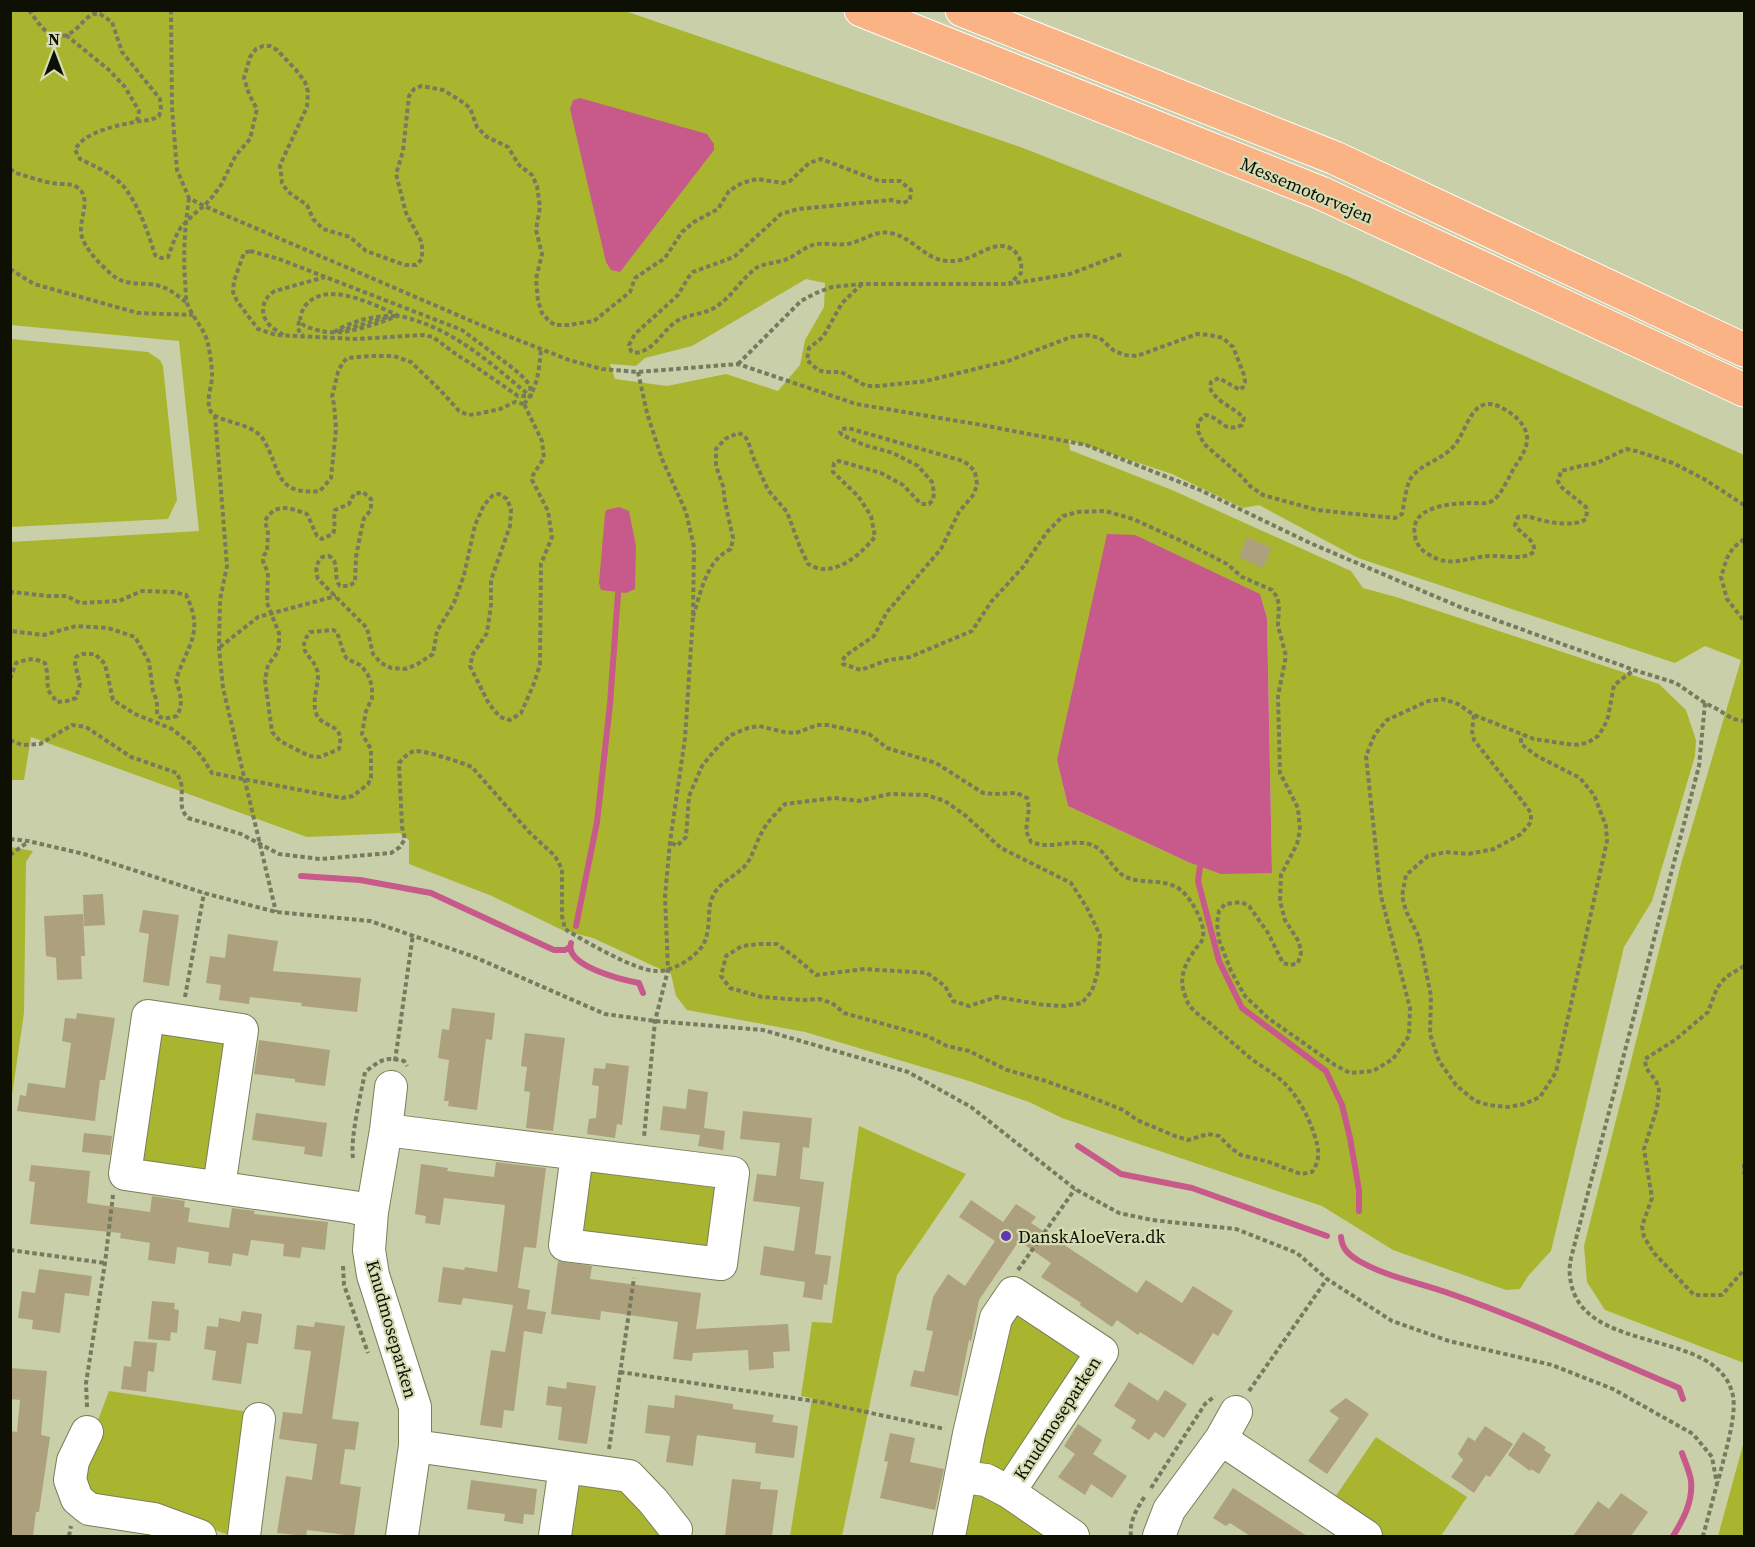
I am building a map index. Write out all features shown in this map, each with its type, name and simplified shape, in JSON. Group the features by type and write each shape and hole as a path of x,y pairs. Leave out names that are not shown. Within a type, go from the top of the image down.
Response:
{"highway":[{"name":"Messemotorvejen","path":"861,10 1321,193 1744,390"},
{"name":"Messemotorvejen","path":"962,10 1335,158 1744,350"}],"street":[{"path":"219,1187 242,1030 148,1016 125,1174 353,1207 372,1212"},
{"name":"Knudmoseparken","path":"398,1072 372,1212 369,1250 373,1275 415,1407 415,1446 402,1536"},
{"path":"386,1130 733,1173 722,1264 565,1245 577,1154"},
{"path":"949,1536 969,1434 996,1318 1013,1293"},
{"name":"Knudmoseparken","path":"1009,1492 1102,1352 1013,1293"},
{"path":"1159,1536 1169,1510 1221,1439 1236,1413"},
{"path":"243,1536 259,1419"},
{"path":"87,1432 73,1461 70,1480 77,1499 88,1509 154,1519 200,1536"},
{"path":"1221,1439 1366,1536"},
{"path":"415,1446 629,1476 676,1530"},
{"path":"555,1536 564,1467"},
{"name":"Knudmoseparken","path":"962,1477 986,1480 1009,1492 1073,1536"}],"path":[{"path":"29,10 44,32 54,36 66,35 93,14 99,14 112,22 122,52 160,99 159,116 153,120 137,121 106,129 81,140 75,150 77,157 99,168 123,186 148,232 156,255 162,258 168,257 175,238 185,222 204,206 221,185 236,155 250,139 257,109 243,78 250,57 256,49 270,46 277,50 296,70 305,82 308,92 307,107 280,165 282,183 288,192 307,205 313,219 323,229 350,237 366,251 405,265 416,265 422,259 422,243 406,213 396,174 403,151 409,96 414,89 421,86 435,88 443,90 470,108 477,127 487,137 508,147 519,165 532,175 537,186 540,207 536,230 542,254 536,279 538,301 542,313 555,325 594,321 630,292 635,278 664,258 682,232 694,222 718,209 729,191 742,183 757,179 783,183 790,180 809,163 821,159 879,180 900,181 911,190 910,200 903,203 891,200 879,201 798,209 781,214 734,256 693,272 678,295 635,334 629,345 631,351 635,353 648,350 675,323 688,315 711,310 724,301 757,267 787,259 812,245 847,244 878,233 890,233 903,237 925,254 942,261 960,261 992,247 1005,246 1015,251 1020,259 1021,273 1009,285"},
{"path":"171,10 172,108 177,170 189,198 183,256 187,302 208,342 212,376 208,400 210,411 215,415 249,427 262,437 282,480 292,489 305,492 320,491 331,478 336,429 332,397 338,372 347,358 394,356 411,362 459,411 468,415 500,409 514,402 524,404"},
{"path":"66,35 109,70 125,87 139,111 137,121"},
{"path":"10,169 53,184 77,187 84,196 85,202 81,234 100,264 113,276 127,283 162,287 187,302"},
{"path":"189,198 490,329 569,360 602,369 638,372 738,364 856,404 1086,445 1200,490 1310,543 1460,607 1676,683 1733,719 1744,721"},
{"path":"250,251 261,253 462,330 525,379 530,386 531,396 518,396 433,337 423,335 357,339 265,333 258,329 233,292 234,281 244,253 250,251"},
{"path":"738,364 801,301 832,287 862,284 1009,285 1070,274 1122,254"},
{"path":"10,269 34,285 138,313 194,315"},
{"path":"284,335 267,322 263,306 268,295 325,277"},
{"path":"862,284 842,303 823,337 808,348 807,360 818,370 841,372 866,386 926,381 1008,361 1071,337 1087,335 1100,338 1113,350 1125,355 1137,356 1197,334 1222,338 1233,347 1245,382 1240,390 1219,378 1211,382 1210,388 1215,396 1244,418 1242,425 1230,429 1215,417 1205,415 1198,422 1198,431 1204,444 1263,495 1317,510 1395,518 1402,514 1409,480 1421,468 1442,457 1455,445 1471,414 1484,405 1497,405 1510,412 1523,426 1527,433 1525,451 1508,476 1498,497 1492,502 1437,507 1424,511 1416,520 1415,537 1422,550 1436,559 1452,563 1488,556 1522,557 1529,555 1534,552 1535,547 1517,529 1515,525 1518,517 1525,516 1557,523 1580,523 1586,519 1586,507 1560,486 1558,481 1561,471 1581,465 1597,464 1626,449 1673,463 1704,479 1744,506"},
{"path":"306,336 300,333 298,328 300,315 314,298 339,294 363,299 399,316 429,324 452,337 490,363 531,396"},
{"path":"300,315 303,325 332,333 344,333 399,316"},
{"path":"524,404 531,396 539,373 541,349"},
{"path":"638,372 647,413 659,450 686,512 694,547 693,616 685,738 670,842 665,896 668,970 655,1021 641,1162"},
{"path":"10,679 16,663 32,658 40,660 45,663 48,690 57,702 67,702 76,698 80,684 75,664 76,657 82,654 95,654 105,664 113,700 135,714 172,729 191,744 212,773 342,798 353,796 372,778 371,749 362,734 366,711 372,698 372,686 360,664 347,659 337,632 333,630 310,632 304,644 305,653 317,670 318,681 314,692 317,715 339,733 341,741 339,749 320,758 309,756 280,741 272,732 265,680 268,664 277,653 279,633 267,603 268,573 263,561 267,552 268,533 265,521 269,513 277,509 290,508 307,514 317,536 322,539 333,534 335,510 349,504 354,494 363,492 372,499 371,510 364,518 361,531 356,557 355,582 348,586 340,586 335,573 336,564 329,556 322,557 315,571 318,579 367,628 373,654 381,663 391,668 405,669 433,654 437,631 454,603 464,575 475,525 484,505 492,496 499,494 507,499 511,509 510,526 491,580 491,605 487,633 473,654 470,666 489,704 500,717 510,720 520,713 540,665 541,564 552,537 548,511 532,480 544,458 542,441 524,404"},
{"path":"215,415 228,566 220,600 219,648 223,688 276,912"},
{"path":"693,616 709,570 722,553 731,549 733,538 724,502 723,486 716,466 716,449 725,439 738,433 744,435 768,490 788,512 808,564 821,569 842,565 861,553 874,537 872,516 858,496 833,472 834,463 839,461 881,473 903,485 921,504 929,504 933,500 932,482 918,465 893,453 864,445 842,435 840,432 842,429 848,428 963,461 975,472 977,484 974,494 959,512 941,549 887,612 874,636 845,656 843,664 861,670 888,660 910,657 972,631 991,602 1023,567 1047,531 1063,516 1078,512 1105,511 1133,519 1188,544 1227,564 1242,577 1272,590 1279,605 1278,626 1286,656 1278,696 1280,773 1298,808 1300,830 1297,844 1281,874 1280,901 1284,920 1299,942 1298,963 1291,965 1283,963 1268,933 1249,906 1241,902 1225,904 1219,911 1217,923 1219,939 1231,971 1245,996 1268,1018 1335,1065 1350,1072 1373,1071 1393,1059 1409,1036 1410,1008 1381,896 1366,756 1375,734 1387,720 1428,702 1443,699 1533,740 1574,745 1587,743 1598,736 1604,727 1614,685 1634,670"},
{"path":"1744,539 1733,548 1721,577 1727,598 1744,621"},
{"path":"10,594 14,592 67,596 80,603 119,601 142,591 173,592 186,595 195,620 195,634 176,680 182,697 181,708 177,716 160,718 157,715 157,702 153,692 149,662 135,637 108,628 76,626 44,636 10,631"},
{"path":"219,648 258,617 336,596"},
{"path":"1703,1536 1732,1423 1733,1396 1724,1375 1702,1358 1605,1325 1586,1312 1575,1295 1570,1277 1574,1246 1699,766 1705,703"},
{"path":"1474,715 1472,731 1474,740 1524,802 1531,813 1531,822 1521,834 1494,849 1468,854 1446,852 1428,856 1406,875 1402,896 1406,911 1419,937 1431,996 1430,1034 1439,1061 1456,1085 1475,1101 1508,1107 1524,1104 1540,1097 1556,1072 1607,841 1606,826 1594,795 1580,778 1537,756 1521,744 1523,735"},
{"path":"10,740 22,745 40,744 72,725 86,727 131,758 177,773 182,784 181,805 183,813 188,818 241,834 279,854 320,859 391,853 400,847 405,839 402,827 399,763 408,753 416,751 463,763 472,767 529,832 555,856 562,869 562,916 565,930 638,967 656,971 668,970 694,955 703,944 710,925 711,898 719,887 745,866 756,847 761,832 785,804 834,798 859,801 890,794 926,795 945,801 966,816 1001,848 1071,883 1088,908 1100,935 1098,971 1092,991 1082,1003 1065,1006 1044,1005 998,996 969,1005 952,1001 945,986 927,973 866,969 816,975 777,944 742,946 726,956 721,976 730,988 762,996 802,1000 819,999 832,1003 844,1013 927,1036 1007,1070 1046,1081 1103,1102 1175,1136 1188,1140 1208,1134 1219,1136 1241,1155 1301,1174 1312,1172 1318,1164 1317,1142 1311,1125 1300,1104 1281,1080 1249,1057 1189,1005 1181,983 1183,971 1202,940 1203,933 1201,920 1190,900 1180,890 1167,883 1126,877 1104,852 1093,845 1077,841 1043,846 1031,842 1026,831 1029,808 1027,798 1017,793 983,793 936,763 887,748 869,734 828,725 817,725 796,733 759,726 731,735 702,766 689,796 686,837 677,846 670,842"},
{"path":"10,839 84,854 204,893 276,912 370,921 472,956 605,1014 655,1021 763,1030 908,1072 971,1107 1075,1189 1119,1213 1152,1220 1236,1229 1297,1253 1327,1279 1392,1321 1449,1341 1552,1365 1613,1389 1693,1434 1712,1457 1717,1484"},
{"path":"10,855 28,841"},
{"path":"181,1021 204,893"},
{"path":"398,1072 413,934"},
{"path":"1744,966 1726,977 1717,988 1708,1012 1675,1040 1645,1059 1646,1068 1656,1081 1659,1090 1658,1108 1644,1149 1652,1198 1642,1226 1644,1237 1654,1253 1694,1295 1722,1295 1744,1270"},
{"path":"1744,1164 1744,1174"},
{"path":"87,1432 86,1383 105,1263 114,1184 125,1174"},
{"path":"1013,1293 1015,1275 1075,1189"},
{"path":"10,1250 105,1263"},
{"path":"605,1473 638,1254"},
{"path":"1236,1413 1327,1279"},
{"path":"621,1372 820,1402 969,1434"}],"green space":[{"path":"11,11 625,11 1023,148 1347,276 1744,455 1744,1363 1605,1310 1587,1282 1584,1246 1681,864 1741,660 1705,646 1675,663 1358,558 1259,505 1243,508 1172,474 1069,440 1070,450 1172,490 1351,571 1363,588 1659,684 1686,710 1696,740 1695,756 1652,901 1624,947 1551,1251 1528,1276 1520,1289 1506,1290 1393,1250 1322,1206 1062,1118 1029,1102 969,1081 805,1032 687,1010 676,996 671,974 593,938 562,930 492,896 409,864 409,840 400,833 307,837 31,737 24,780 11,780 11,542 199,531 179,341 11,325","holes":["806,279 825,283 824,307 805,340 800,365 778,391 726,374 667,386 615,379 610,364 636,366 645,358 692,346","1260,594 1267,618 1272,873 1188,862 1068,806 1057,760"]},
{"path":"11,339 148,352 160,360 163,366 177,500 168,519 11,527"},
{"path":"11,847 33,851 26,862 24,1013 11,1102"},
{"path":"156,1027 231,1038 211,1178 134,1168"},
{"path":"859,1126 966,1174 897,1275 842,1536 790,1536 812,1398 801,1396 812,1322 832,1323"},
{"path":"582,1162 721,1180 711,1257 572,1239"},
{"path":"1014,1305 1091,1355 1006,1484 975,1464"},
{"path":"109,1391 249,1412 232,1536 156,1509 88,1496 84,1457"},
{"path":"1376,1437 1467,1497 1441,1536 1381,1536 1331,1503"},
{"path":"1744,1441 1744,1536 1718,1536"},
{"path":"569,1476 628,1484 663,1536 561,1536"},
{"path":"973,1485 1045,1534 1043,1536 959,1536"}],"shaded area":[{"path":"580,98 707,134 714,144 714,150 620,272 611,270 606,262 570,109 573,100"},
{"path":"619,507 629,511 636,546 635,589 626,593 601,590 599,583 606,510"},
{"path":"1107,534 1135,535 1260,594 1267,618 1272,873 1221,874 1188,862 1068,806 1057,760"}],"building":[{"path":"1247,537 1272,548 1263,568 1239,557"},
{"path":"103,894 105,925 84,926 83,895"},
{"path":"143,910 179,915 169,986 143,982 149,934 139,932"},
{"path":"83,914 85,956 81,956 82,979 57,980 56,958 46,956 44,916"},
{"path":"228,934 278,941 273,971 361,978 357,1012 301,1006 302,1003 250,997 249,1004 219,1000 221,985 206,983 210,956 225,958"},
{"path":"452,1008 495,1013 492,1040 486,1039 477,1110 448,1106 449,1101 444,1101 449,1060 438,1058 442,1029 449,1030"},
{"path":"77,1013 115,1018 105,1080 100,1080 95,1121 17,1111 20,1095 26,1096 28,1083 65,1088 71,1043 62,1041 65,1018 76,1019"},
{"path":"525,1033 565,1038 553,1131 526,1128 530,1092 524,1091 527,1067 521,1066"},
{"path":"259,1040 330,1050 325,1086 295,1082 295,1079 254,1074"},
{"path":"606,1063 629,1066 622,1125 617,1124 615,1138 587,1134 589,1119 596,1118 599,1086 592,1085 594,1068 605,1069"},
{"path":"688,1089 708,1092 704,1128 725,1131 723,1150 698,1146 700,1135 660,1130 663,1106 686,1109"},
{"path":"743,1111 812,1118 809,1148 803,1147 800,1179 824,1182 815,1254 831,1256 827,1285 824,1284 822,1300 803,1297 805,1282 760,1275 764,1246 794,1251 800,1207 753,1201 757,1174 776,1176 780,1143 740,1139"},
{"path":"256,1113 327,1123 322,1157 304,1154 305,1147 252,1140"},
{"path":"84,1133 112,1136 110,1155 82,1152"},
{"path":"496,1162 546,1168 536,1248 524,1247 518,1288 530,1290 527,1309 546,1312 542,1334 524,1331 514,1411 504,1410 502,1428 480,1425 491,1350 505,1352 513,1305 463,1298 461,1305 438,1302 443,1267 464,1270 465,1267 497,1272 505,1205 444,1198 440,1225 425,1223 426,1216 415,1214 421,1164 448,1168 447,1171 494,1177"},
{"path":"31,1165 90,1171 87,1203 150,1212 152,1196 185,1201 184,1207 190,1208 188,1222 229,1228 232,1208 255,1211 254,1214 328,1222 325,1250 302,1247 300,1258 283,1256 284,1244 251,1240 248,1256 233,1253 231,1266 208,1263 209,1252 177,1247 175,1264 148,1260 150,1243 120,1238 121,1233 30,1224 35,1182 29,1181"},
{"path":"971,1200 1003,1222 1016,1204 1036,1217 1031,1223 1137,1293 1146,1280 1182,1303 1193,1286 1233,1311 1218,1336 1213,1333 1193,1365 1140,1332 1138,1335 1117,1320 1112,1327 1080,1305 1081,1303 1041,1277 1051,1263 1019,1241 979,1300 958,1396 910,1386 914,1370 924,1372 933,1331 926,1330 933,1297 948,1274 965,1286 995,1241 959,1217"},
{"path":"558,1261 592,1266 590,1279 701,1293 696,1329 788,1324 790,1351 773,1352 774,1368 749,1370 748,1350 693,1353 692,1361 673,1359 678,1322 601,1311 600,1320 551,1314"},
{"path":"39,1269 92,1276 89,1296 65,1293 60,1333 32,1329 33,1320 18,1318 22,1291 35,1293"},
{"path":"152,1301 175,1303 174,1309 179,1310 177,1333 171,1332 170,1341 148,1339"},
{"path":"242,1311 262,1314 258,1344 247,1343 241,1384 212,1380 216,1351 204,1349 207,1326 218,1327 219,1318 240,1322"},
{"path":"315,1322 345,1326 332,1419 359,1422 355,1450 345,1449 340,1484 361,1487 354,1536 307,1530 306,1536 277,1533 286,1476 312,1480 317,1444 279,1439 283,1412 302,1414 311,1351 294,1349 297,1325 314,1327"},
{"path":"134,1341 157,1343 154,1372 148,1371 146,1392 121,1389 124,1366 131,1367"},
{"path":"10,1368 47,1371 41,1435 50,1437 39,1512 36,1512 33,1536 10,1536 10,1431 17,1432 20,1400 10,1399"},
{"path":"567,1382 596,1386 587,1444 558,1440 562,1407 546,1405 548,1386 566,1389"},
{"path":"1129,1382 1158,1401 1165,1390 1187,1404 1164,1438 1155,1432 1149,1440 1131,1428 1136,1420 1114,1406"},
{"path":"675,1395 733,1404 733,1409 774,1415 772,1422 798,1426 794,1458 755,1453 756,1443 697,1435 693,1466 666,1462 670,1436 645,1433 648,1405 674,1408"},
{"path":"1346,1398 1369,1414 1327,1474 1308,1461 1339,1418 1329,1411"},
{"path":"1078,1424 1102,1440 1093,1454 1127,1476 1112,1498 1091,1484 1085,1495 1058,1477 1075,1454 1064,1446"},
{"path":"1485,1426 1513,1444 1490,1477 1486,1475 1474,1493 1451,1477 1463,1460 1458,1454 1468,1437 1475,1441"},
{"path":"1523,1432 1546,1447 1544,1450 1551,1455 1539,1474 1531,1469 1530,1471 1508,1455"},
{"path":"890,1433 915,1438 910,1462 944,1469 935,1510 880,1498 888,1462 884,1461"},
{"path":"732,1479 761,1482 760,1489 778,1490 772,1536 725,1536"},
{"path":"471,1480 537,1489 534,1515 524,1514 523,1524 504,1521 505,1514 467,1509"},
{"path":"1233,1488 1307,1536 1250,1536 1230,1523 1226,1526 1213,1518"},
{"path":"1621,1493 1648,1512 1631,1536 1573,1536 1598,1501 1609,1509"}],"waterway":[{"path":"576,926 597,822 610,704 618,594"},
{"path":"1200,867 1198,881 1219,961 1242,1008 1326,1071 1342,1105 1359,1190 1359,1211"},
{"path":"301,876 360,880 431,893 554,950 565,950 570,947"},
{"path":"571,943 571,951 576,959 609,975 639,983 643,993"},
{"path":"1078,1146 1121,1174 1192,1188 1327,1236"},
{"path":"1341,1237 1344,1248 1349,1254 1370,1267 1482,1305 1567,1340 1679,1388 1683,1399"},
{"path":"1673,1536 1684,1517 1691,1489 1682,1453"}],"place":[{"name":"DanskAloeVera.dk","path":"1006,1236"}]}
